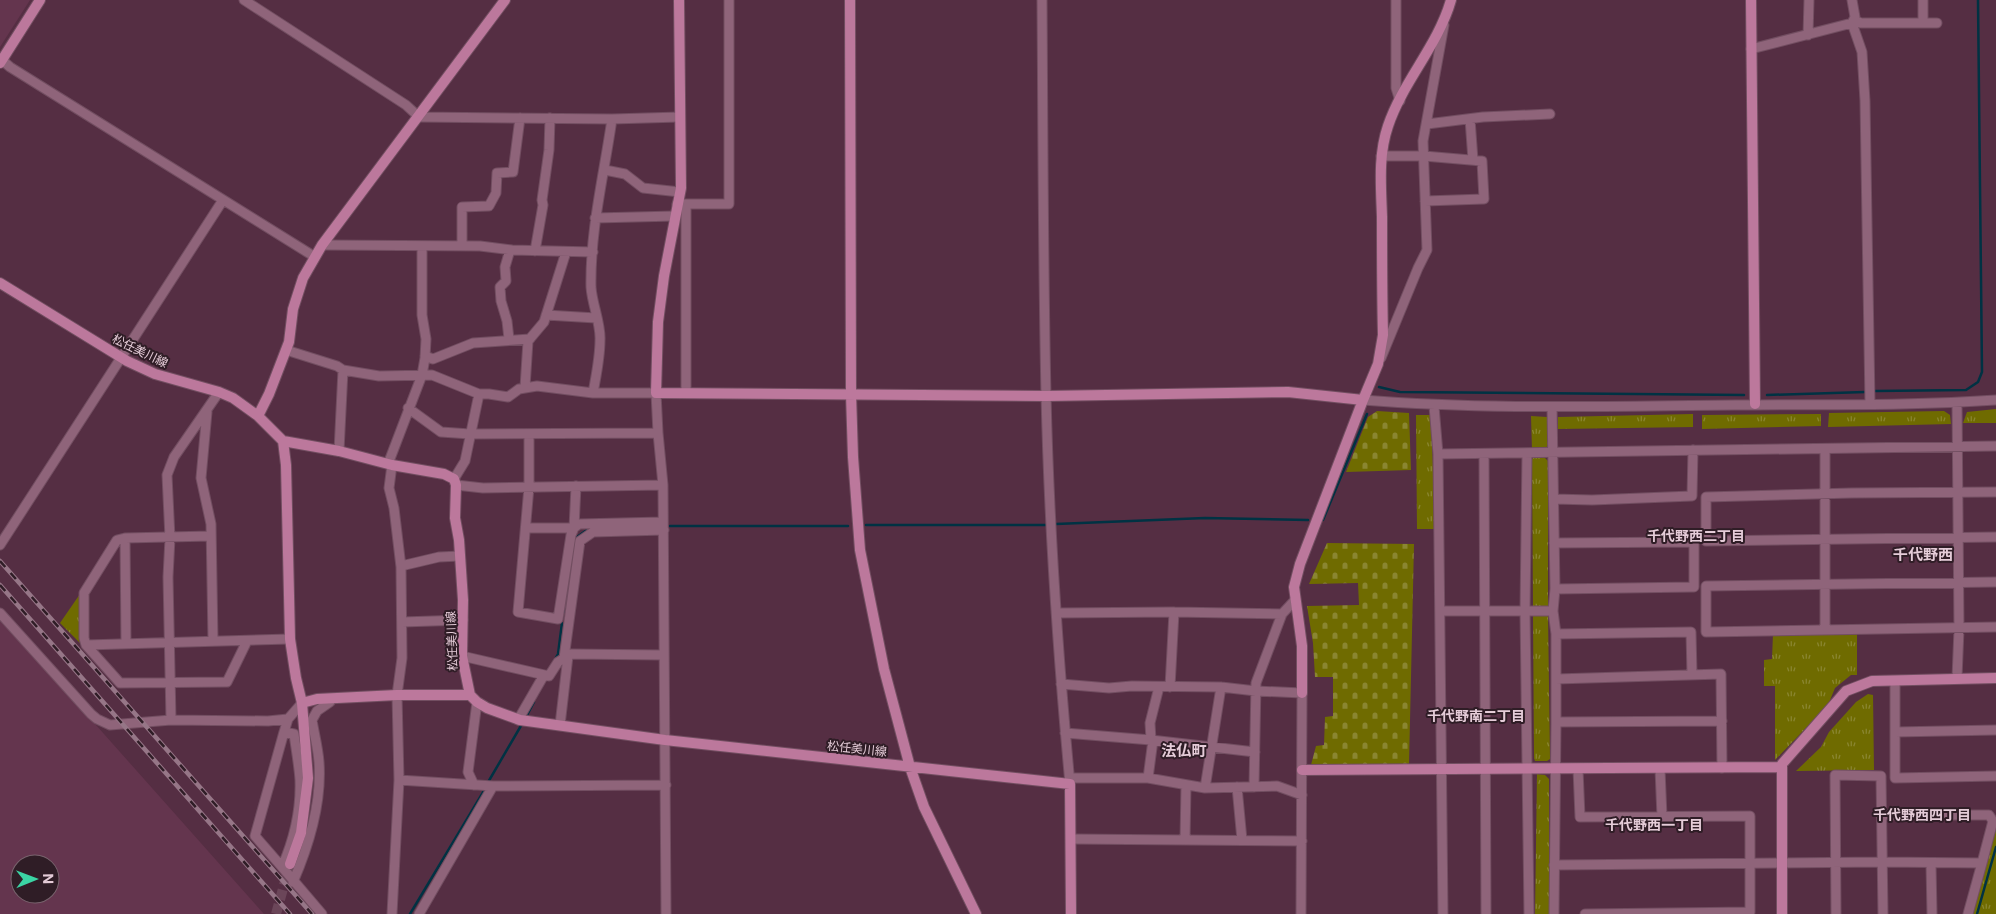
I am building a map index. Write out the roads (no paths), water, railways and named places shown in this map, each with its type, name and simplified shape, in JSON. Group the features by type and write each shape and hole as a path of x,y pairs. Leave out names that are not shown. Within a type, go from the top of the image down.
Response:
{"street":[{"path":"40,0 1,61 315,257"},
{"path":"244,0 406,105 419,117 612,119 680,117"},
{"path":"258,416 289,342 293,309 303,278 322,245 505,0"},
{"path":"679,0 680,192 682,204 686,392"},
{"path":"682,204 729,204 729,0"},
{"path":"850,0 851,394 853,457 860,550 884,669 910,767 924,807 976,914"},
{"path":"1042,0 1046,396 1061,684 1070,781 1071,914"},
{"path":"1396,0 1396,88 1400,101"},
{"path":"1301,914 1302,646 1294,587 1300,564 1363,400 1427,250 1423,141 1445,20 1451,0"},
{"path":"1751,0 1755,404"},
{"path":"1808,35 1809,0"},
{"path":"1852,0 1853,21 1862,52 1864,82 1870,404"},
{"path":"1922,0 1923,23"},
{"path":"1378,364 1383,335 1381,156 1388,126 1445,20"},
{"path":"1752,49 1853,21 1861,23 1938,22"},
{"path":"1427,124 1507,115 1550,114"},
{"path":"462,246 462,207 489,206 496,194 497,173 513,172 520,118"},
{"path":"535,251 543,206 542,200 549,150 550,118"},
{"path":"593,393 600,338 591,288 595,218 605,170 612,119"},
{"path":"1470,119 1473,160"},
{"path":"1381,156 1424,156 1482,161 1484,199 1426,201"},
{"path":"605,170 625,174 643,188 680,192"},
{"path":"0,545 223,200"},
{"path":"666,914 663,655 664,526 656,393 658,322 664,276 675,216 682,204"},
{"path":"595,218 675,216"},
{"path":"322,245 480,246 510,250 593,252"},
{"path":"392,914 399,780 397,695 402,658 402,622 401,566 394,508 389,488 390,464 408,408 422,375 425,356 426,339 422,315 422,246"},
{"path":"509,339 508,321 501,301 500,287 506,280 505,267 510,250"},
{"path":"525,387 528,341 544,322 566,252"},
{"name":"松任美川線","path":"0,283 120,357 155,374 219,392 233,398 258,416 283,441"},
{"path":"546,315 596,318"},
{"path":"425,356 433,359 472,343 530,339"},
{"path":"286,350 337,366 343,370 380,376 432,375 480,394 508,397 519,389 537,386 593,393 686,392 1046,396 1288,392 1434,406 1552,407 1870,404 1957,403 1996,400"},
{"path":"339,451 343,370"},
{"path":"171,720 171,643 168,577 170,538 167,474 174,457 219,392"},
{"path":"455,482 464,461 480,394"},
{"path":"1957,403 1959,629 1957,678"},
{"path":"1434,406 1438,454 1443,914"},
{"path":"1552,407 1555,589 1553,611 1556,634 1554,914"},
{"path":"408,408 441,432 470,434 658,433"},
{"path":"207,410 201,478 211,524 214,641"},
{"path":"529,434 529,487 518,612 568,620"},
{"path":"286,866 301,833 308,778 302,703 290,639 286,465 283,441 444,474 455,482 483,488 663,485"},
{"path":"1438,454 1554,454 1996,446"},
{"path":"1825,449 1825,630"},
{"path":"1554,499 1592,500 1692,496 1693,450"},
{"path":"1484,454 1486,914"},
{"path":"1527,454 1525,611 1529,914"},
{"name":"松任美川線","path":"455,482 463,620 462,656 473,699 487,708 522,720 665,740 910,767 1070,781"},
{"path":"558,619 571,535 574,528 576,486"},
{"path":"1996,492 1706,497 1706,541 1996,537"},
{"path":"526,528 574,528 586,523 664,526"},
{"path":"560,725 568,620 580,541 593,532 664,526"},
{"path":"211,536 125,538 117,540 84,593 84,638 86,645 120,683 227,682 247,641"},
{"path":"125,538 126,644"},
{"path":"1554,543 1694,542 1694,587 1555,589"},
{"path":"401,566 440,557 460,556"},
{"path":"1996,582 1824,586 1706,586 1706,632 1996,627"},
{"path":"1254,787 1256,683 1282,614 1295,600"},
{"path":"1440,612 1553,611"},
{"path":"0,612 97,719 110,725 171,720 288,719"},
{"path":"1057,613 1174,612 1282,614"},
{"path":"1170,687 1174,612"},
{"path":"402,622 463,620"},
{"path":"1556,634 1691,632 1692,675"},
{"path":"86,645 290,639"},
{"path":"462,656 548,676 558,662 571,654 663,655"},
{"path":"1556,679 1722,674 1722,768"},
{"path":"522,720 544,675"},
{"path":"1782,914 1782,764 1846,691 1872,681 1996,678"},
{"path":"1895,681 1895,778 1996,776"},
{"path":"1061,684 1109,688 1221,687 1302,693"},
{"path":"1148,778 1152,740 1150,723 1159,687"},
{"path":"1205,788 1221,687"},
{"path":"322,914 293,882 286,866 255,836 288,719 302,703 330,699 397,695 473,699 468,772 474,785"},
{"path":"293,882 306,849 317,807 319,762 312,720 317,711 330,702 330,699"},
{"path":"1556,722 1722,721"},
{"path":"1895,732 1996,730"},
{"path":"284,732 294,734 300,780 299,805 286,866"},
{"path":"1065,733 1152,740 1255,752"},
{"path":"1302,770 1782,767"},
{"path":"1578,769 1580,817 1750,816 1750,912 1585,914"},
{"path":"1660,769 1662,817"},
{"path":"1836,914 1835,775 1881,776 1883,914"},
{"path":"1070,781 1148,778 1205,788 1277,786 1302,795"},
{"path":"399,780 493,786 666,785"},
{"path":"1185,840 1186,785"},
{"path":"419,914 493,786"},
{"path":"1236,787 1242,840"},
{"path":"1883,815 1989,815 1993,821 1968,914"},
{"path":"1071,839 1302,841"},
{"path":"1554,866 1836,862 1982,863"},
{"path":"1931,864 1932,914"}],"waterway":[{"path":"1875,391 1966,390 1978,382 1982,372 1978,0"},
{"path":"1379,387 1400,392 1744,395"},
{"path":"1767,395 1865,392"},
{"path":"1323,520 1367,414"},
{"path":"1056,524 1205,518 1308,520"},
{"path":"866,525 1046,525"},
{"path":"670,526 848,526"},
{"path":"573,546 577,537 591,527"},
{"path":"564,612 568,581"},
{"path":"554,661 558,654 562,623"},
{"path":"525,719 534,702"},
{"path":"487,784 522,724"},
{"path":"410,914 485,789"},
{"path":"1977,914 1996,847"}],"tunnel":[{"path":"276,914 289,867"}],"railway":[{"path":"0,561 312,914"},
{"path":"0,585 290,914"}],"district":[{"name":"千代野西二丁目","path":"1696,536"},
{"name":"千代野西","path":"1923,555"},
{"name":"千代野南二丁目","path":"1476,716"},
{"name":"法仏町","path":"1184,751"},
{"name":"千代野西四丁目","path":"1922,815"},
{"name":"千代野西一丁目","path":"1654,825"}]}
